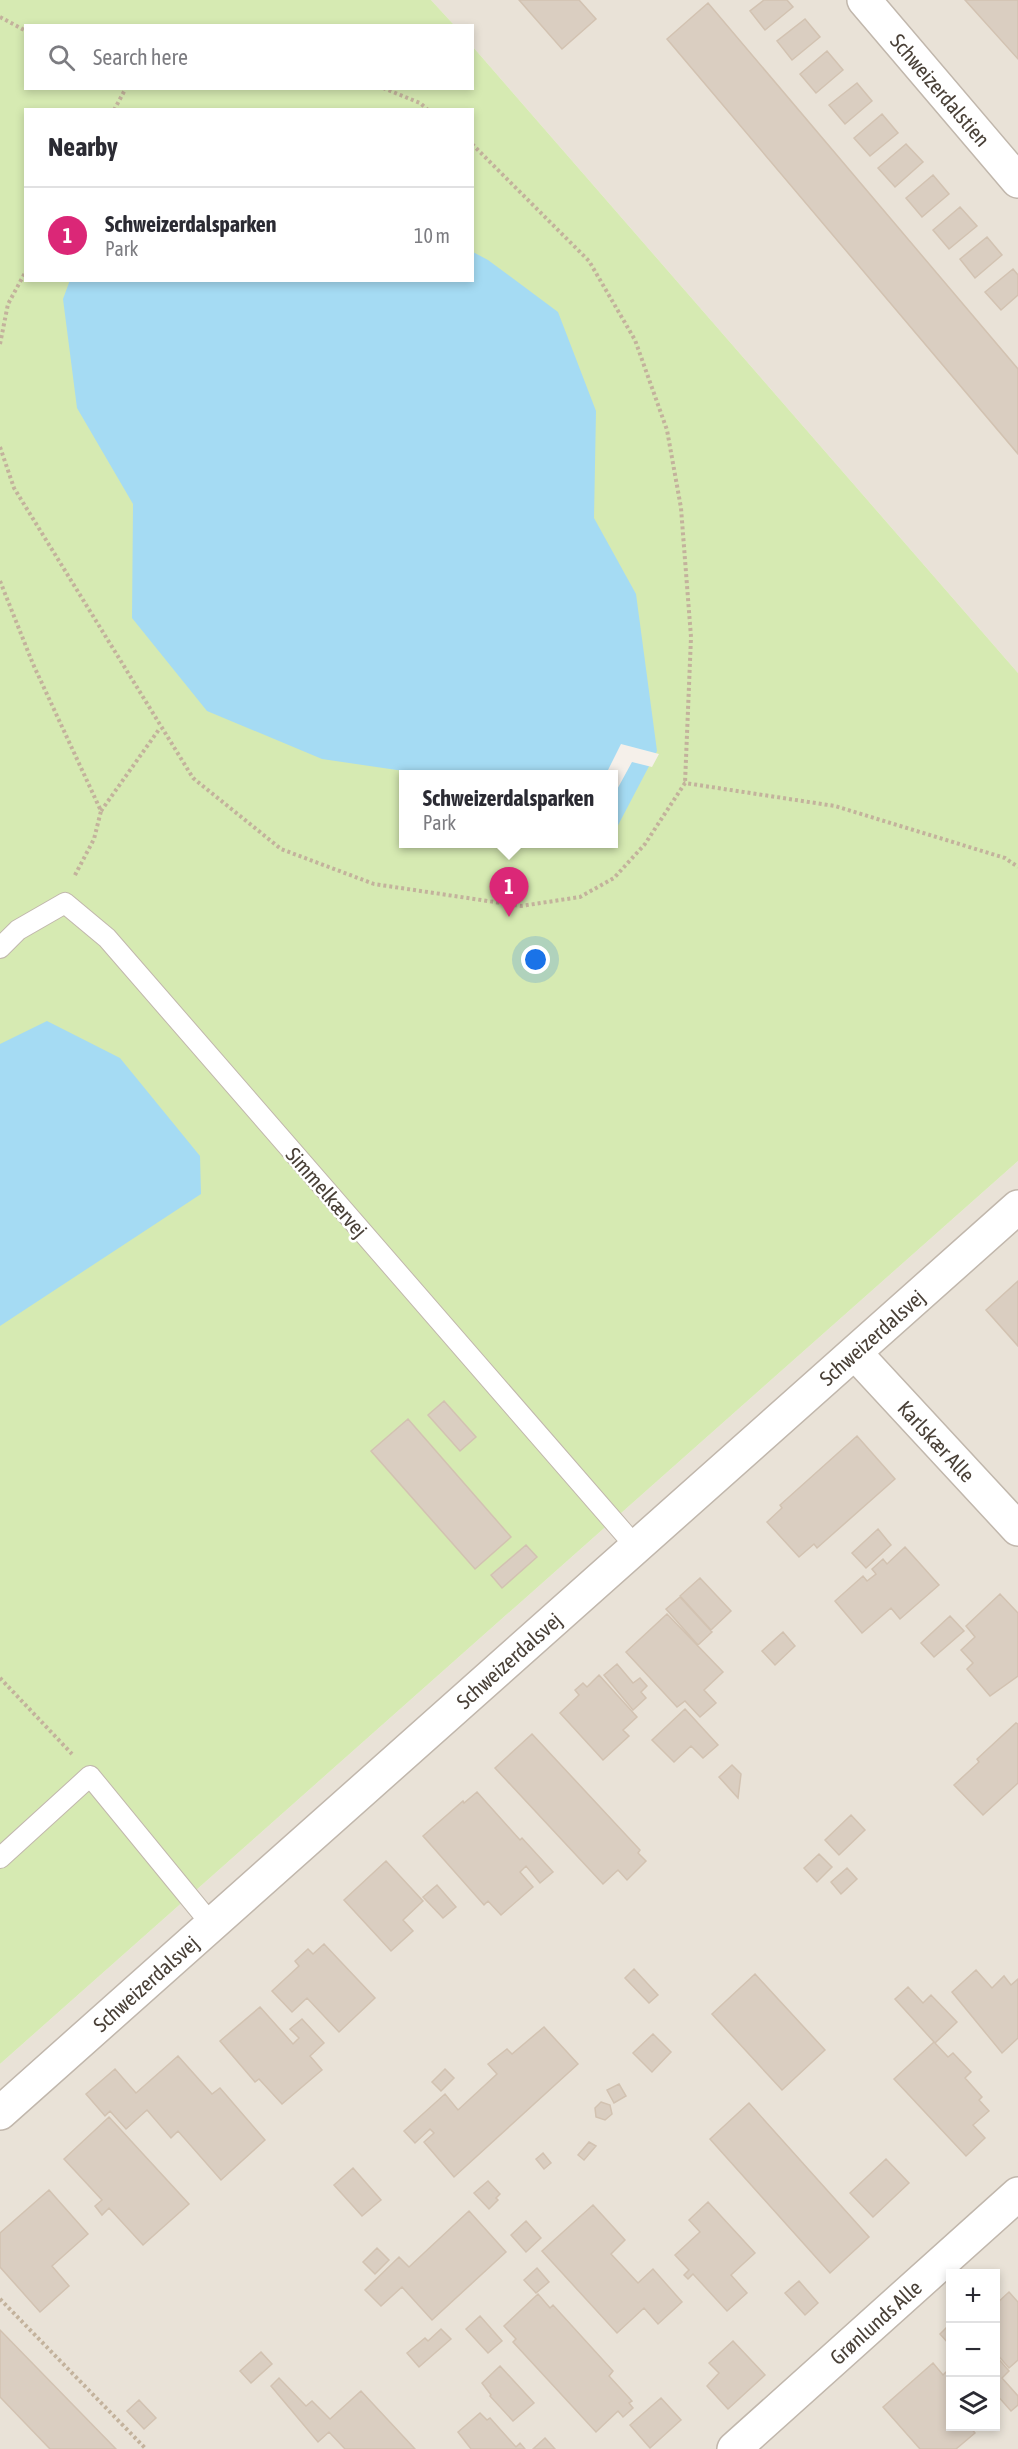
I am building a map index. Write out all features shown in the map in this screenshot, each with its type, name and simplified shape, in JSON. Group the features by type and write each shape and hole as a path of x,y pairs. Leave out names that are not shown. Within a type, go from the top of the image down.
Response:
{"street":[{"name":"Schweizerdalstien","path":"864,0 1018,181"},
{"name":"Schweizerdalsvej","path":"0,2113 1018,1207"},
{"name":"Karlskær Alle","path":"855,1353 1018,1529"},
{"name":"Grønlunds Alle","path":"734,2449 1018,2194"}],"lane":[{"path":"0,948 18,930 65,903"},
{"name":"Simmelkærvej","path":"65,903 107,938 636,1547"},
{"path":"0,1858 90,1776 212,1925"}],"path":[{"path":"0,17 24,31"},
{"path":"115,108 125,90"},
{"path":"388,90 420,103 426,108"},
{"path":"0,447 14,488 160,728 193,778 281,849 374,884 521,906 580,897 614,878 645,844 685,783 691,637 681,508 667,430 635,340 589,261 474,146"},
{"path":"0,344 8,304 24,275"},
{"path":"0,581 33,664 101,811"},
{"path":"65,903 76,870 94,839 101,811 160,728"},
{"path":"685,783 835,806 1005,858 1018,867"},
{"path":"0,1678 90,1776"},
{"path":"0,2300 146,2449"}],"shaded area":[{"path":"431,0 1018,0 1018,673 474,48 474,24 453,24"},
{"path":"1018,1161 1018,2449 0,2449 0,2064"}],"green space":[{"path":"0,0 431,0 453,24 24,24 24,90 474,90 474,48 1018,673 1018,1161 0,2064"}],"water":[{"path":"474,253 488,260 558,312 596,411 594,518 636,594 657,751 618,825 618,770 399,770 322,759 207,711 132,618 133,504 77,408 63,299 69,282 474,282"},
{"path":"47,1021 120,1058 200,1156 201,1194 0,1326 0,1044"}],"pier":[{"path":"621,744 659,754 652,767 632,762 618,788 618,770 608,770"}],"building":[{"path":"519,0 579,0 596,19 562,49"},
{"path":"764,0 787,0 793,7 765,30 750,11"},
{"path":"965,0 1018,0 1018,59"},
{"path":"708,3 1018,369 1018,454 667,39"},
{"path":"805,19 820,37 792,60 777,41"},
{"path":"827,51 843,70 816,93 800,74"},
{"path":"857,83 872,101 845,124 829,105"},
{"path":"882,114 898,133 870,156 854,138"},
{"path":"906,144 923,162 895,187 878,168"},
{"path":"933,175 949,194 922,217 906,198"},
{"path":"960,207 977,226 949,249 933,230"},
{"path":"987,237 1002,255 975,278 960,259"},
{"path":"1013,269 1018,275 1018,295 1001,310 985,292"},
{"path":"1018,1281 1018,1346 986,1310"},
{"path":"444,1401 476,1437 460,1451 428,1415"},
{"path":"408,1419 511,1537 475,1569 371,1451"},
{"path":"857,1436 895,1479 817,1548 814,1544 799,1557 767,1522 782,1508 780,1505"},
{"path":"878,1529 891,1545 866,1568 852,1553"},
{"path":"526,1545 537,1557 502,1588 491,1575"},
{"path":"905,1547 939,1585 900,1619 891,1608 862,1633 835,1601 863,1576 867,1581 876,1574 872,1569 883,1559 887,1564"},
{"path":"700,1578 731,1611 711,1630 680,1596"},
{"path":"1000,1594 1018,1613 1018,1676 990,1696 967,1669 973,1663 961,1650 975,1637 966,1626"},
{"path":"680,1597 712,1632 698,1645 666,1609"},
{"path":"667,1614 723,1672 704,1690 716,1703 700,1717 685,1701 677,1707 626,1652"},
{"path":"950,1616 964,1631 934,1657 921,1643"},
{"path":"783,1632 795,1646 775,1665 762,1651"},
{"path":"617,1664 633,1683 640,1678 647,1686 641,1692 646,1698 633,1710 604,1675"},
{"path":"599,1675 637,1717 623,1730 629,1736 603,1760 560,1713 579,1695 575,1690 583,1683 587,1687"},
{"path":"685,1709 718,1745 703,1758 691,1746 674,1762 652,1740"},
{"path":"1016,1723 1018,1724 1018,1783 983,1815 954,1785 979,1762 977,1759"},
{"path":"532,1734 640,1850 638,1853 646,1861 627,1880 618,1870 603,1884 495,1768"},
{"path":"732,1765 741,1774 738,1798 719,1777"},
{"path":"477,1792 520,1840 522,1838 553,1872 540,1883 526,1866 520,1872 533,1887 501,1915 488,1901 484,1905 423,1836 463,1801 464,1803"},
{"path":"851,1815 865,1830 839,1855 825,1840"},
{"path":"819,1854 832,1867 817,1882 804,1868"},
{"path":"386,1861 423,1901 403,1920 413,1931 391,1951 344,1900"},
{"path":"847,1868 857,1879 841,1894 831,1882"},
{"path":"437,1885 456,1907 443,1918 423,1897"},
{"path":"324,1944 375,1998 339,2032 307,1998 292,2012 272,1991 299,1966 295,1961 308,1949 313,1954"},
{"path":"634,1969 658,1995 649,2003 625,1978"},
{"path":"976,1970 992,1988 1004,1976 1011,1985 1018,1979 1018,2038 1002,2053 952,1992"},
{"path":"755,1974 825,2050 782,2090 712,2014"},
{"path":"908,1987 923,2003 931,1995 957,2022 935,2043 948,2057 953,2053 971,2072 965,2078 982,2097 979,2100 989,2111 973,2125 985,2138 966,2156 894,2079 934,2042 895,1999"},
{"path":"260,2007 293,2044 299,2038 290,2029 302,2019 324,2043 310,2056 322,2070 282,2104 259,2079 255,2082 220,2041"},
{"path":"544,2027 578,2064 454,2177 424,2142 434,2133 430,2129 415,2143 404,2131 445,2094 458,2110 497,2074 488,2064 507,2049 512,2054"},
{"path":"653,2034 671,2052 652,2072 633,2053"},
{"path":"178,2056 212,2094 220,2088 265,2140 221,2180 178,2131 171,2138 147,2110 126,2129 110,2111 105,2116 86,2094 115,2069 136,2093"},
{"path":"445,2069 454,2078 441,2091 432,2082"},
{"path":"619,2084 626,2096 614,2103 607,2090"},
{"path":"601,2102 610,2105 612,2114 605,2120 596,2117 595,2108"},
{"path":"749,2103 869,2237 830,2273 710,2139"},
{"path":"109,2117 189,2204 143,2245 109,2208 102,2215 95,2206 102,2200 64,2159"},
{"path":"589,2142 596,2146 584,2160 578,2155"},
{"path":"543,2153 551,2163 544,2169 536,2159"},
{"path":"886,2159 909,2183 873,2217 850,2193"},
{"path":"353,2168 381,2200 362,2216 334,2185"},
{"path":"488,2181 500,2194 496,2198 498,2200 489,2209 474,2193"},
{"path":"49,2190 88,2234 52,2266 69,2286 40,2312 0,2267 0,2233"},
{"path":"708,2202 755,2253 731,2275 747,2293 727,2311 693,2274 688,2279 684,2275 689,2270 675,2255 700,2232 689,2220"},
{"path":"593,2205 625,2240 611,2254 638,2283 653,2269 682,2302 658,2324 644,2308 617,2333 542,2251"},
{"path":"469,2211 506,2252 432,2320 402,2287 381,2306 365,2290 399,2257 409,2267"},
{"path":"526,2221 541,2238 526,2252 511,2235"},
{"path":"377,2248 389,2260 375,2274 363,2262"},
{"path":"537,2268 549,2282 536,2293 524,2280"},
{"path":"799,2281 818,2303 805,2315 785,2293"},
{"path":"1009,2292 1018,2302 1018,2360 1009,2368 1000,2358 1000,2300"},
{"path":"538,2294 550,2308 553,2305 613,2371 609,2376 632,2401 629,2403 633,2408 623,2417 618,2411 596,2432 513,2342 516,2339 504,2326"},
{"path":"480,2316 502,2341 488,2353 466,2329"},
{"path":"946,2328 946,2341 940,2334"},
{"path":"441,2329 451,2339 419,2367 407,2353 425,2338 428,2341"},
{"path":"0,2330 116,2449 50,2449 0,2397"},
{"path":"733,2341 765,2375 728,2409 707,2386 719,2373 709,2363"},
{"path":"261,2352 272,2364 251,2383 240,2371"},
{"path":"1000,2361 1009,2371 1002,2378 1018,2396 1018,2405 1011,2411 1000,2399"},
{"path":"933,2363 943,2375 946,2372 946,2431 973,2431 975,2433 956,2449 920,2449 883,2407"},
{"path":"500,2366 534,2403 513,2421 490,2396 482,2383"},
{"path":"279,2378 306,2406 312,2401 330,2419 361,2391 415,2449 345,2449 329,2432 318,2442 271,2386"},
{"path":"661,2398 681,2420 650,2448 630,2425"},
{"path":"139,2400 156,2418 144,2429 127,2411"},
{"path":"480,2413 487,2420 490,2418 516,2447 520,2443 525,2449 471,2449 458,2432"},
{"path":"545,2438 555,2449 533,2449"}],"place":[{"name":"Schweizerdalsparken","path":"509,917"}]}
